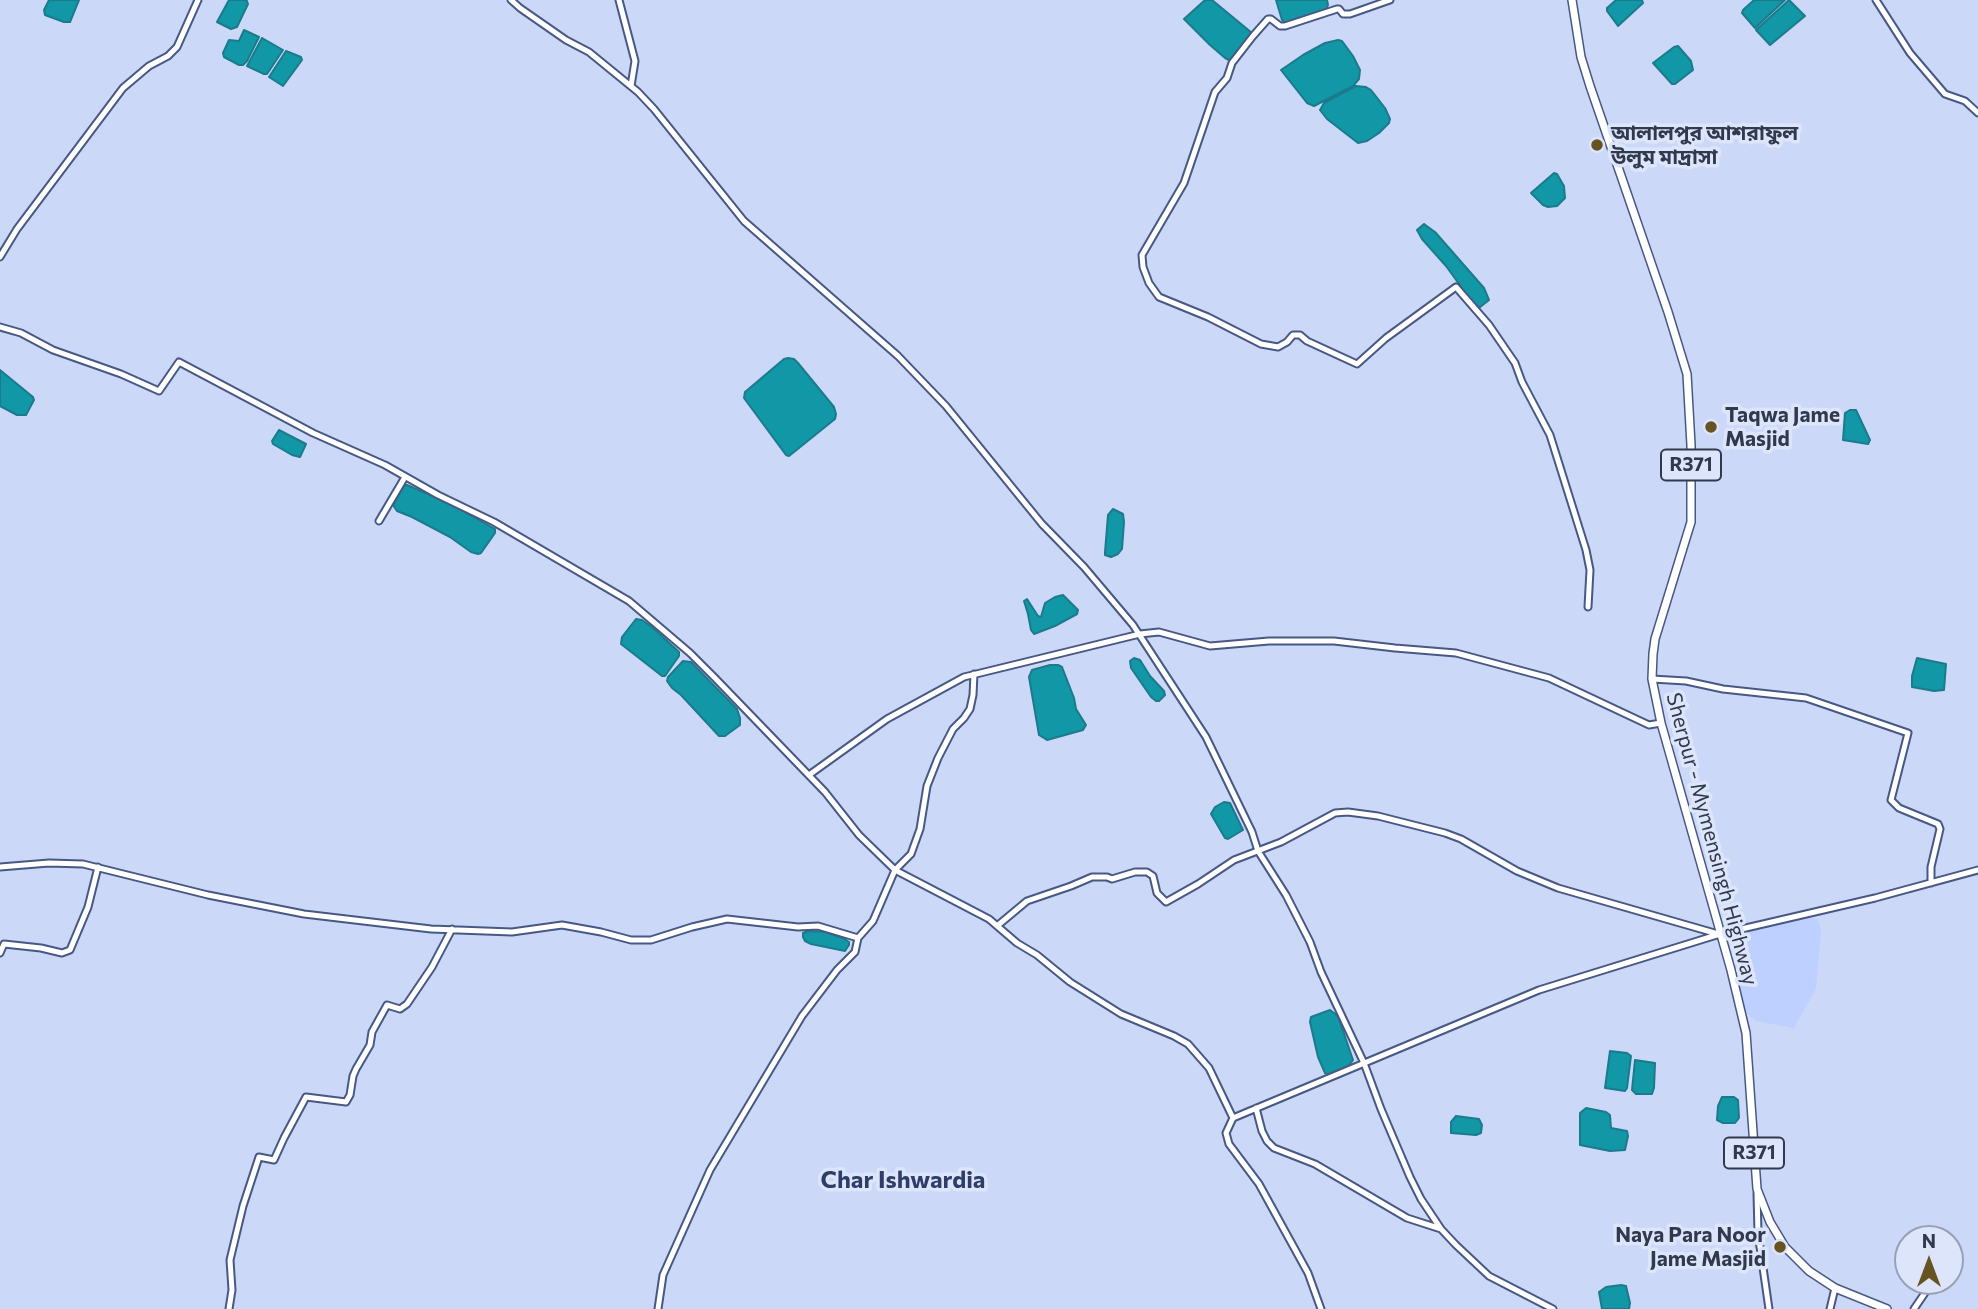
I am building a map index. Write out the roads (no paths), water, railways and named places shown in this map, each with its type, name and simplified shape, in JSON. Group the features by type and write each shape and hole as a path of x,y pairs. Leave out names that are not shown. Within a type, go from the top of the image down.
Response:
{"main road":[{"name":"Sherpur - Mymensingh Highway","path":"1572,0 1581,57 1687,374 1691,522 1654,645 1652,679 1661,723 1731,970 1746,1033 1757,1189 1770,1222 1785,1247 1810,1271 1835,1287 1887,1309"}],"street":[{"path":"0,257 17,229 123,88 177,47 198,0"},
{"path":"511,0 566,40 589,52 631,86 654,109 744,221 898,355 946,406 1042,524 1084,567 1140,634 1206,737 1252,832 1258,851 1276,878 1310,942 1421,1199 1441,1229 1489,1276 1553,1309"},
{"path":"619,0 635,61 631,86"},
{"path":"1390,0 1350,14 1337,9 1285,26 1269,19 1253,36 1232,63 1227,78 1215,92 1184,183 1142,255 1143,267 1159,297 1208,317 1261,344 1278,347 1293,335 1300,335 1307,341 1357,363 1386,338 1456,287 1489,325 1515,363 1550,435 1586,550 1590,570 1588,607"},
{"path":"1876,0 1910,53 1945,94 1965,101 1978,113"},
{"path":"0,327 21,333 52,350 121,374 159,391 179,362 313,433 385,465 494,522 629,601 690,653 809,775 859,835 895,870 989,919 1070,982 1121,1014 1188,1044 1209,1068 1233,1118"},
{"path":"379,521 405,477"},
{"path":"809,775 887,719 964,677 1140,634 1159,632 1210,646 1269,641 1334,641 1456,653 1549,678 1649,725 1661,723"},
{"path":"659,1309 663,1275 710,1170 802,1016 837,970 855,952 858,938 873,921 895,870 911,854 920,829 927,786 944,745 970,709 974,674"},
{"path":"1652,679 1686,681 1715,688 1806,698 1908,733 1891,800 1899,808 1938,824 1940,829 1931,867 1931,883"},
{"path":"997,926 1027,901 1092,877 1112,879 1135,872 1147,872 1153,876 1157,893 1166,902 1234,860 1281,842 1335,813 1348,812 1378,816 1445,833 1461,839 1517,871 1558,888 1720,934"},
{"path":"0,867 49,863 83,864 208,895 304,914 431,929 512,932 562,925 631,940 651,940 727,919 798,927 818,926 858,938"},
{"path":"0,953 4,944 62,953 70,950 88,907 98,867"},
{"path":"1321,1309 1308,1273 1259,1184 1229,1144 1226,1133 1233,1118 1539,990 1720,934 1875,898 1978,870"},
{"path":"229,1309 232,1290 230,1261 243,1206 260,1157 274,1160 306,1097 346,1102 353,1076 387,1005 400,1009 407,1004 432,967 452,929"},
{"path":"1256,1108 1262,1131 1267,1141 1275,1148 1315,1164 1407,1219 1441,1229"},
{"path":"1757,1189 1758,1233 1769,1309"},
{"path":"1830,1309 1835,1287"}],"place":[{"name":"আলালপুর আশরাফুল উলুম মাদ্রাসা","path":"1597,145"},
{"name":"Taqwa Jame Masjid","path":"1711,427"},
{"name":"Naya Para Noor Jame Masjid","path":"1780,1247"}],"district":[{"name":"Char Ishwardia","path":"903,1180"}]}
